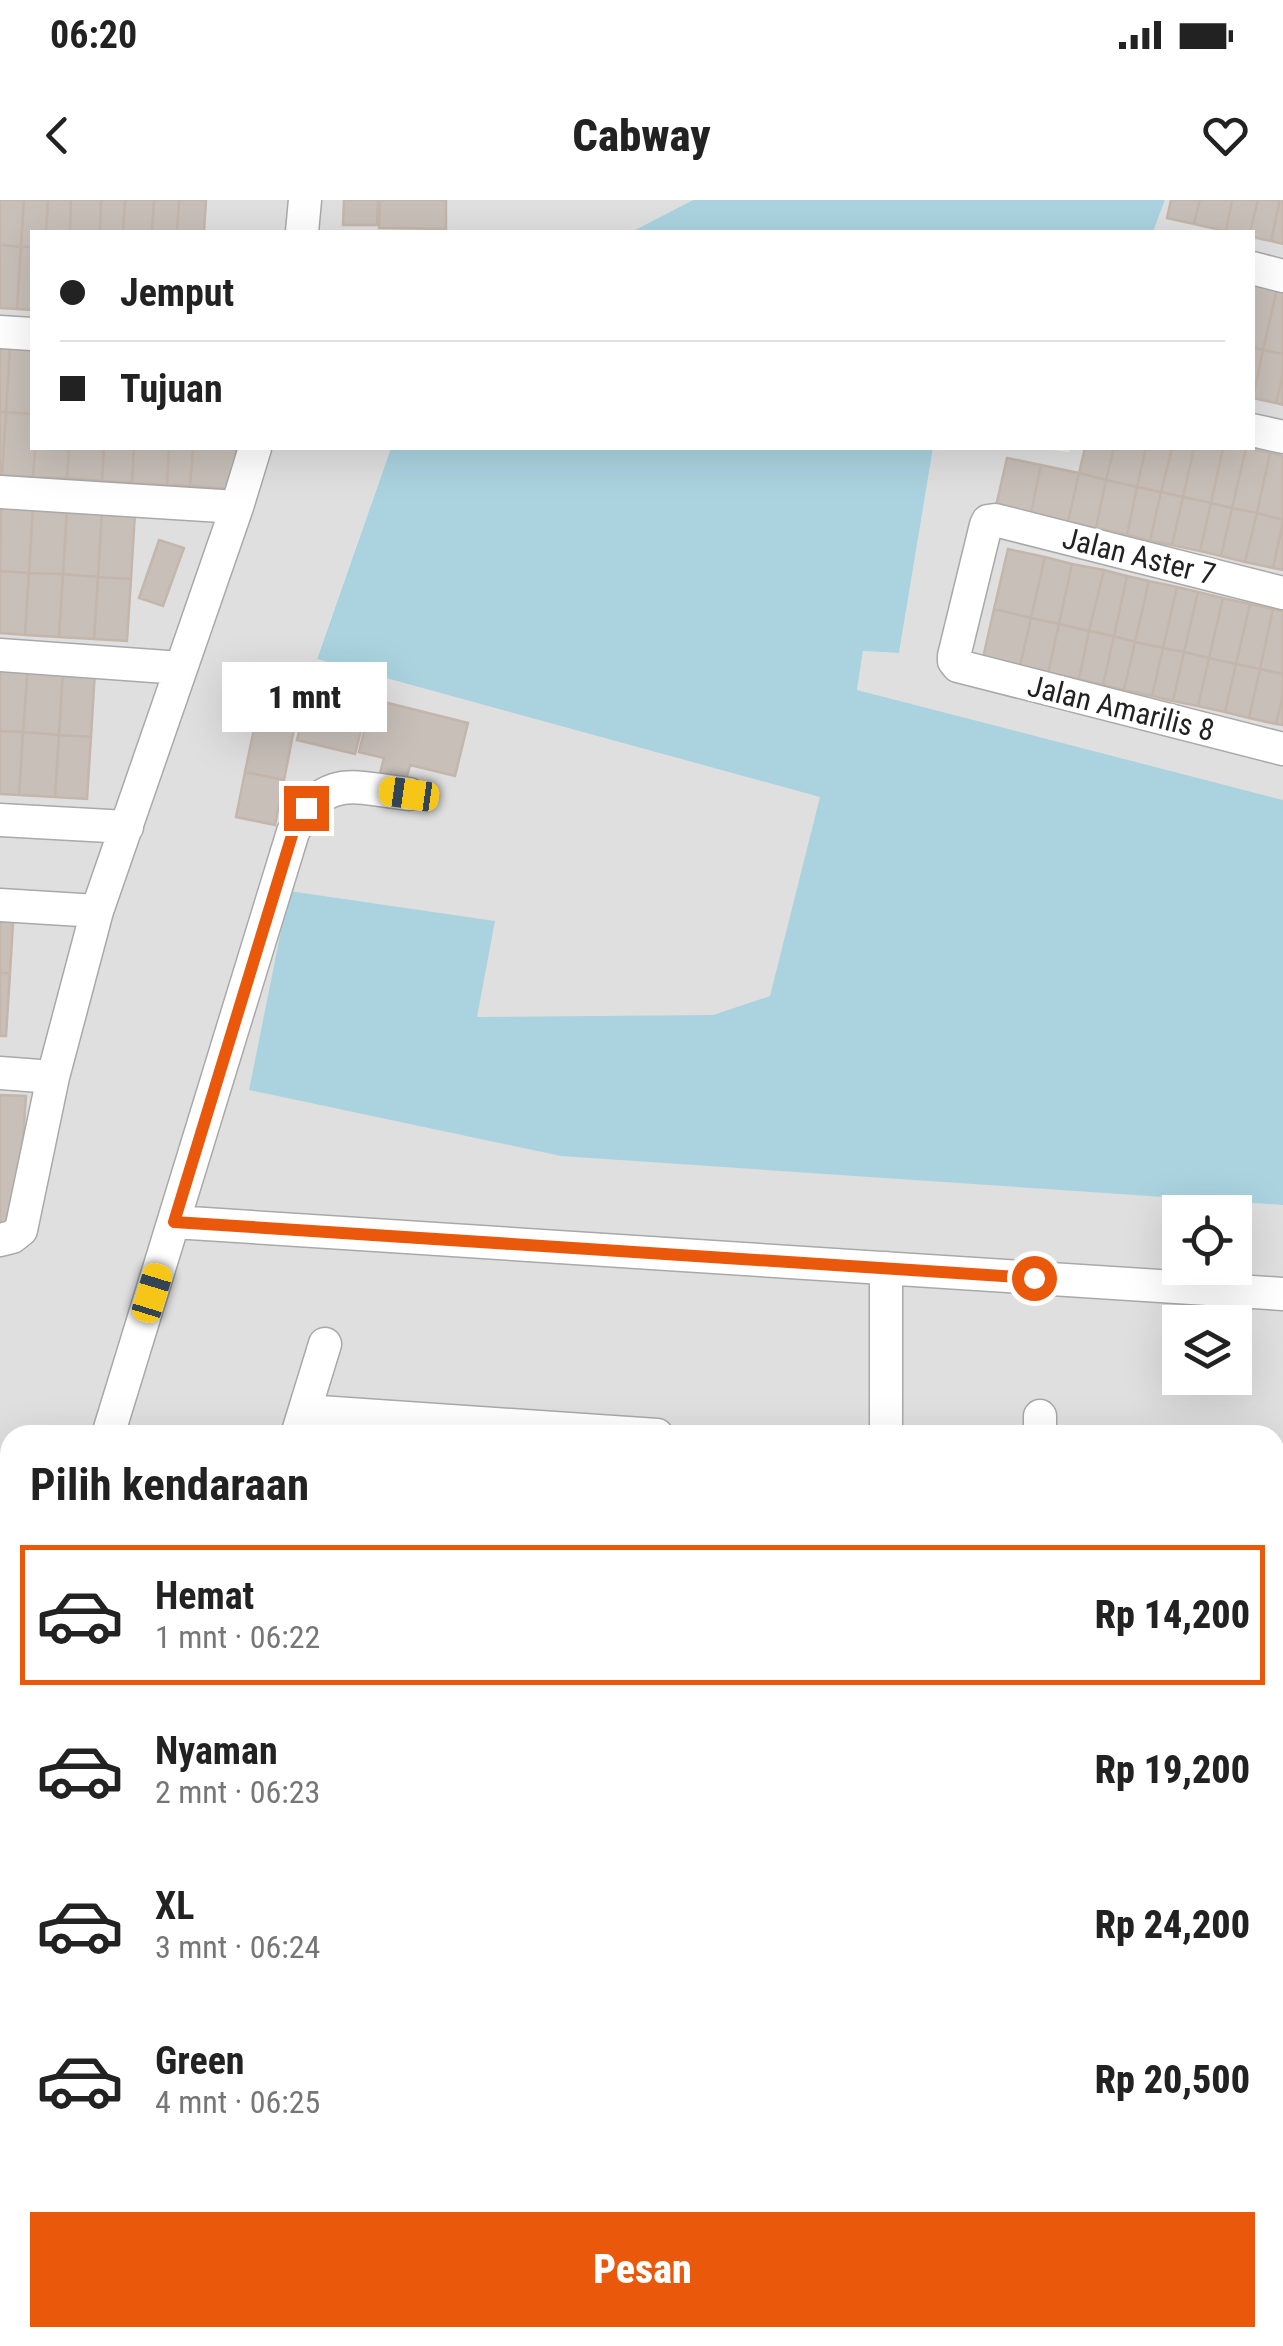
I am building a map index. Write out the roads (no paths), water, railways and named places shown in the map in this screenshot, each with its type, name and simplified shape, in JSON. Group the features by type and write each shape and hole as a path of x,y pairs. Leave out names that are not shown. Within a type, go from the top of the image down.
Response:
{"street":[{"path":"302,230 305,200"},
{"path":"1255,269 1283,276"},
{"path":"0,332 30,334"},
{"path":"1255,431 1283,437"},
{"path":"0,1240 20,1230 53,1077 97,911 253,450"},
{"path":"0,492 237,507"},
{"name":"Jalan Aster 7","path":"958,666 954,656 988,521 1283,593"},
{"path":"0,654 182,668"},
{"name":"Jalan Amarilis 8","path":"958,666 1283,749"},
{"path":"111,1425 293,832 306,808 326,792 351,786 409,794"},
{"path":"0,820 127,827"},
{"path":"0,905 97,911"},
{"path":"0,1074 53,1077"},
{"path":"174,1222 1283,1294"},
{"path":"886,1268 886,1425"},
{"path":"325,1344 301,1423 367,1425"}],"water":[{"path":"693,200 1165,200 1154,230 635,230"},
{"path":"390,450 933,450 899,653 863,651 857,690 1283,800 1283,1205 1252,1203 1252,1195 1162,1197 561,1156 249,1090 289,891 495,921 477,1017 713,1015 770,996 820,797 317,659"}]}
